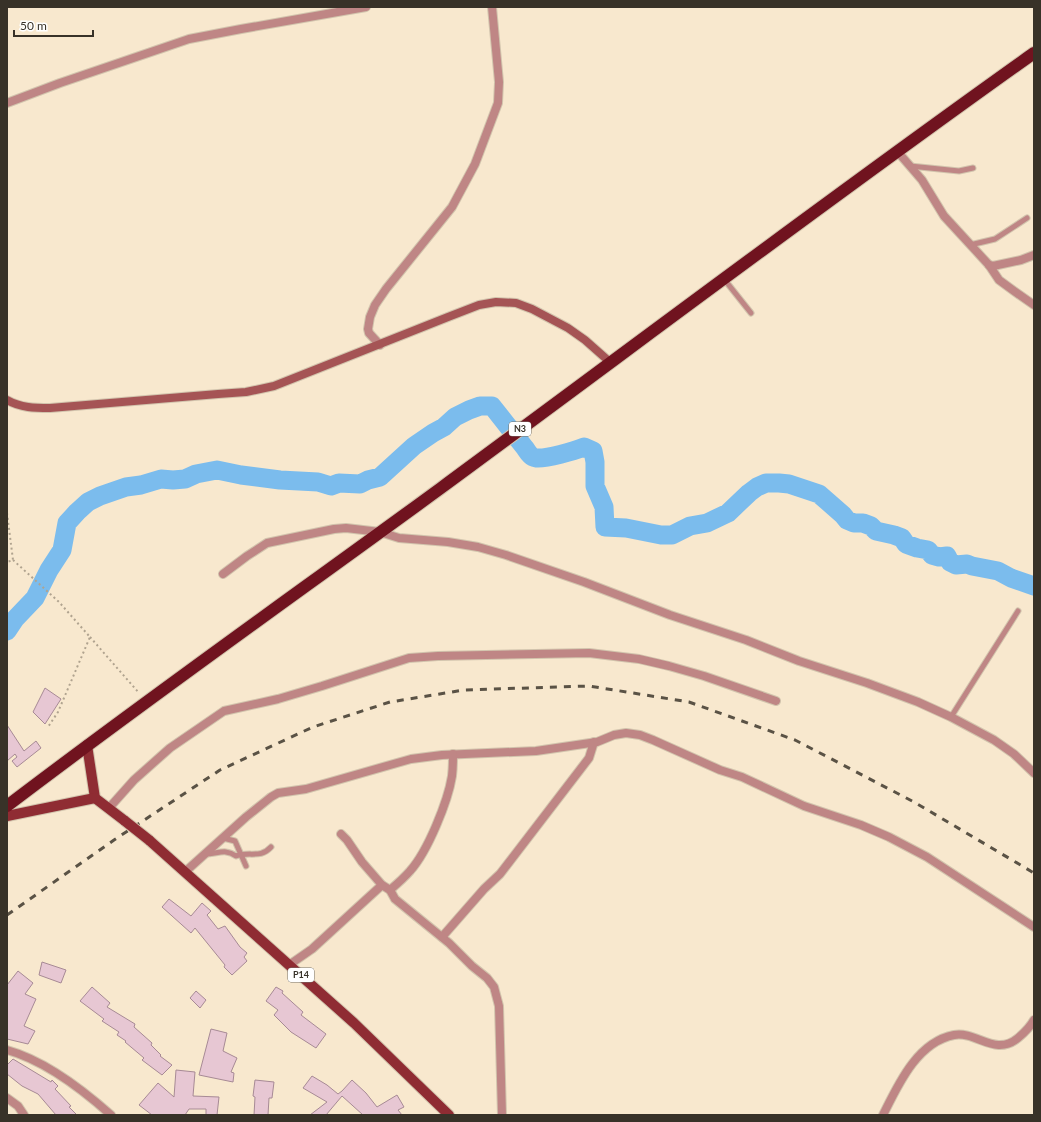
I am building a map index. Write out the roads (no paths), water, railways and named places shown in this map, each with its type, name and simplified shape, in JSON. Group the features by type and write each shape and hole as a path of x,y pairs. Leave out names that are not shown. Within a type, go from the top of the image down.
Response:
{"highway":[{"name":"N3","path":"7,806 146,701 611,363 723,278 897,151 1034,53"}],"main road":[{"path":"7,400 14,404 31,408 50,408 246,392 274,386 479,305 496,302 516,303 532,308 568,328 585,340 611,363"},
{"path":"7,816 95,798 87,745"},
{"name":"P14","path":"95,798 125,820 186,871 379,1046 449,1115"}],"street":[{"path":"7,103 60,83 189,39 366,7"},
{"path":"380,345 369,333 368,329 370,317 375,306 386,289 452,207 475,164 498,103 499,82 492,7"},
{"path":"897,151 922,180 944,216 989,265 999,280 1034,305"},
{"path":"989,265 993,266 1021,260 1034,255"},
{"path":"223,574 260,546 273,541 334,529 346,528 380,532 399,538 448,542 478,547 506,555 612,592 670,615 746,640 799,661 867,683 918,702 951,717 994,740 1014,754 1034,773"},
{"path":"109,808 134,780 170,748 224,711 307,690 409,658 588,653 632,658 669,666 776,701"},
{"path":"186,871 271,797 278,793 300,790 411,759 453,754 536,751 594,742 614,735 626,733 640,735 720,770 742,777 804,806 861,825 888,837 927,856 1034,927"},
{"path":"442,937 484,889 500,874 589,758 594,742"},
{"path":"390,890 420,859 431,837 446,802 452,775 453,754"},
{"path":"341,834 382,885 390,890 395,899 442,937 472,966 488,978 494,987 499,1006 502,1115"},
{"path":"290,965 312,949 382,885"},
{"path":"883,1115 912,1066 928,1047 954,1035 963,1034 1000,1046 1007,1045 1021,1036 1034,1020"},
{"path":"7,1050 40,1063 87,1095 111,1115"},
{"path":"7,1098 18,1106 24,1115"}],"lane":[{"path":"910,166 959,171 973,168"},
{"path":"970,245 995,239 1027,218"},
{"path":"723,278 751,313"},
{"path":"951,717 1018,611"},
{"path":"223,838 235,841 246,866"},
{"path":"204,854 230,852 236,856 248,853 254,856 267,852 271,847"}],"waterway":[{"path":"7,631 15,619 35,598 49,570 62,550 67,523 88,502 100,496 126,487 141,485 161,479 185,479 196,474 217,470 280,480 318,482 331,486 339,483 360,484 380,477 414,446 444,427 455,417 480,406 492,406 532,457 541,458 553,456 584,447 593,451 595,462 595,486 604,507 605,527 626,528 661,535 672,535 690,526 707,523 728,513 749,493 766,483 789,484 819,494 847,520 854,523 863,523 871,526 876,531 902,538 906,544 928,550 932,555 939,557 947,556 950,562 956,565 967,564 998,571 1011,578 1034,586"}],"railway":[{"path":"7,915 114,840 220,770 313,727 390,702 464,690 589,686 689,702 795,740 914,802 1034,873"}]}
